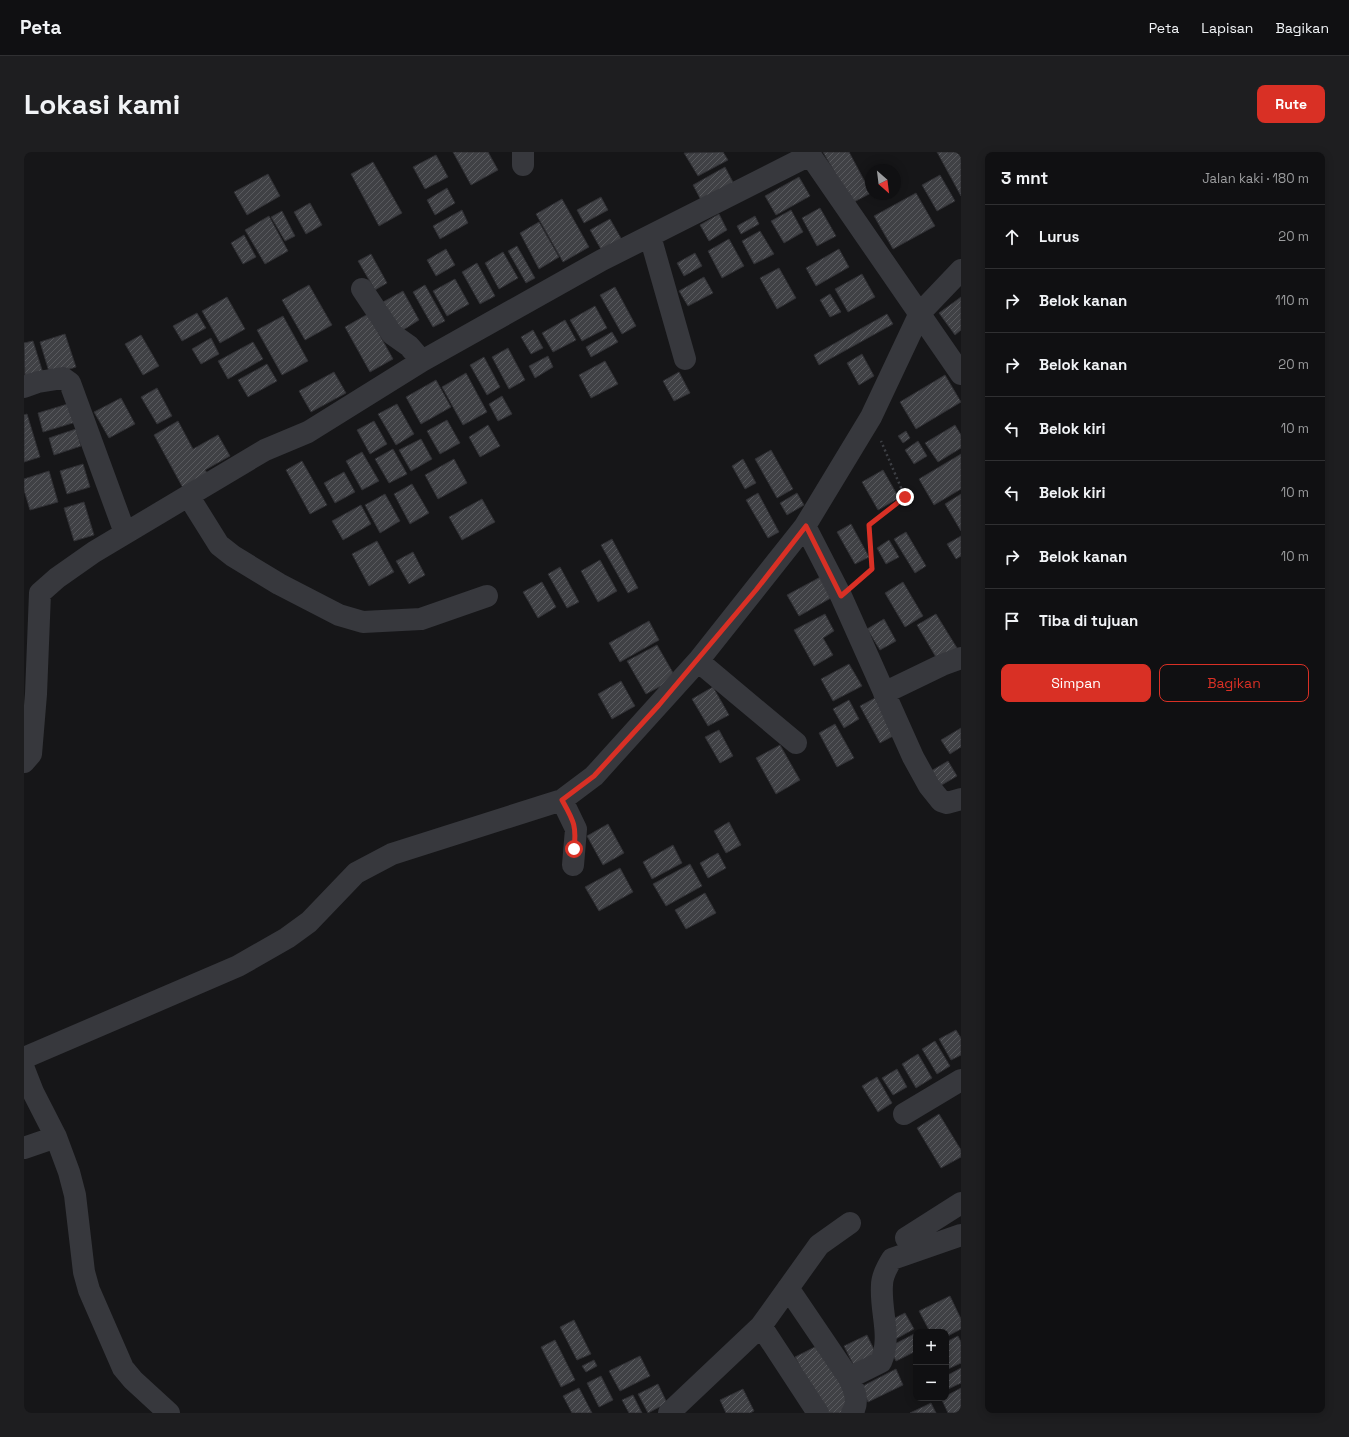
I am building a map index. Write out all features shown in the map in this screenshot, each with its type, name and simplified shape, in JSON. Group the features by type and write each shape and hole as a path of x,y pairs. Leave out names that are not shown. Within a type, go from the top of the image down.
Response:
{"street":[{"path":"24,762 31,754 36,694 32,594 125,533 189,497 265,450 308,432 422,361 602,260 809,154 961,374"},
{"path":"650,236 685,359"},
{"path":"24,1058 238,966 265,951 309,922 356,874 386,856 562,800 594,776 698,661 806,526 871,417 920,313 961,270"},
{"path":"362,289 392,334 409,346 422,361"},
{"path":"24,387 38,382 63,378 70,383 125,533"},
{"path":"189,497 219,545 233,556 279,584 339,615 363,622 421,619 487,596"},
{"path":"806,526 841,596 913,757 936,796 941,801 947,803 961,799"},
{"path":"884,693 942,665 961,658"},
{"path":"698,661 796,743"},
{"path":"562,800 574,822 576,829 573,865"},
{"path":"24,1069 33,1092 56,1137 75,1195 84,1272 89,1290 123,1368 133,1380 169,1413"},
{"path":"904,1114 961,1080"},
{"path":"24,1148 56,1137"},
{"path":"906,1238 961,1203"},
{"path":"669,1413 761,1326 819,1245 850,1223"},
{"path":"849,1378 881,1362 886,1349 882,1284 886,1270 892,1259 961,1235"},
{"path":"788,1288 849,1378 856,1395 855,1407 852,1413"},
{"path":"761,1326 818,1413"}],"path":[{"path":"841,596 872,569 869,525 905,497 871,417"}],"building":[{"path":"453,152 488,152 498,170 471,185"},
{"path":"723,152 728,160 698,176 684,153"},
{"path":"823,152 849,152 865,182 865,196 852,203"},
{"path":"937,152 961,152 961,196"},
{"path":"436,155 448,177 425,189 413,167"},
{"path":"373,162 402,213 379,226 351,174"},
{"path":"725,167 734,184 702,202 693,185"},
{"path":"268,174 280,196 247,215 234,192"},
{"path":"940,175 955,201 937,211 922,185"},
{"path":"799,177 810,196 776,215 765,196"},
{"path":"447,188 455,203 435,215 427,200"},
{"path":"916,193 935,226 893,249 874,216"},
{"path":"601,197 608,210 584,223 577,210"},
{"path":"562,199 589,247 563,262 536,214"},
{"path":"310,203 322,225 306,234 294,212"},
{"path":"820,208 836,236 817,246 802,218"},
{"path":"462,210 468,223 440,239 433,226"},
{"path":"791,210 803,232 784,243 771,221"},
{"path":"282,211 295,236 285,241 271,217"},
{"path":"719,214 727,230 709,241 700,225"},
{"path":"269,216 288,251 265,264 245,230"},
{"path":"755,216 759,224 741,234 737,226"},
{"path":"610,219 622,240 602,251 590,230"},
{"path":"539,222 559,257 539,269 520,233"},
{"path":"760,231 774,254 754,264 742,241"},
{"path":"244,235 256,257 243,264 231,243"},
{"path":"729,239 744,266 722,278 708,251"},
{"path":"517,246 535,278 526,283 508,251"},
{"path":"446,249 455,265 436,276 427,260"},
{"path":"839,249 849,267 816,286 806,268"},
{"path":"503,252 518,278 499,289 485,263"},
{"path":"695,253 702,266 684,276 677,263"},
{"path":"371,254 387,283 375,290 358,261"},
{"path":"477,263 495,296 480,304 462,272"},
{"path":"779,268 796,298 777,309 760,278"},
{"path":"862,274 875,297 848,312 835,289"},
{"path":"704,277 713,293 688,306 679,291"},
{"path":"455,279 469,304 447,316 433,291"},
{"path":"309,285 332,325 305,340 282,300"},
{"path":"425,285 445,321 433,327 413,292"},
{"path":"615,287 636,326 622,334 600,295"},
{"path":"403,291 419,320 400,332 383,302"},
{"path":"830,294 841,312 830,317 820,300"},
{"path":"227,297 245,329 220,343 202,311"},
{"path":"961,297 961,330 955,335 939,313"},
{"path":"595,306 607,328 582,341 570,320"},
{"path":"197,313 206,328 182,341 173,326"},
{"path":"368,314 393,359 370,372 345,327"},
{"path":"887,314 893,324 819,365 814,355"},
{"path":"283,316 308,361 282,375 257,330"},
{"path":"565,320 576,340 553,352 542,333"},
{"path":"533,330 543,348 531,354 521,337"},
{"path":"612,332 618,342 591,357 586,347"},
{"path":"65,334 76,367 50,375 40,342"},
{"path":"141,335 159,366 143,375 125,344"},
{"path":"211,338 219,354 201,364 192,349"},
{"path":"33,341 43,373 25,379 24,343"},
{"path":"253,342 263,359 228,379 218,361"},
{"path":"508,348 525,380 509,389 492,357"},
{"path":"862,354 874,376 859,385 847,363"},
{"path":"548,356 553,367 535,378 529,366"},
{"path":"484,357 500,387 487,395 470,365"},
{"path":"605,361 618,384 591,398 579,375"},
{"path":"267,364 277,381 248,397 238,380"},
{"path":"334,372 346,393 311,412 299,391"},
{"path":"679,372 690,393 674,401 663,381"},
{"path":"466,373 487,412 463,425 442,387"},
{"path":"945,375 961,402 916,429 900,402"},
{"path":"436,380 451,407 421,424 406,397"},
{"path":"157,388 172,416 157,424 141,397"},
{"path":"502,396 512,414 498,421 489,404"},
{"path":"121,398 135,424 109,438 94,412"},
{"path":"71,403 76,422 43,432 38,413"},
{"path":"397,404 414,434 396,445 378,414"},
{"path":"27,414 40,457 24,462 24,415"},
{"path":"447,420 460,443 440,454 427,431"},
{"path":"178,421 193,449 218,435 230,456 205,470 208,474 183,488 154,435"},
{"path":"374,421 387,444 370,454 357,430"},
{"path":"488,425 500,446 480,457 469,437"},
{"path":"955,425 961,435 961,448 938,462 925,443"},
{"path":"76,429 81,446 54,455 49,438"},
{"path":"906,431 910,438 903,443 898,436"},
{"path":"421,439 432,459 411,471 399,450"},
{"path":"918,441 927,456 914,464 905,450"},
{"path":"393,449 407,474 389,483 375,459"},
{"path":"771,450 793,489 777,498 755,459"},
{"path":"362,452 379,481 362,490 346,461"},
{"path":"961,454 961,489 934,505 919,479"},
{"path":"454,459 467,483 438,499 425,475"},
{"path":"743,459 756,483 745,489 732,466"},
{"path":"302,461 327,505 310,514 286,470"},
{"path":"83,464 90,487 67,494 60,471"},
{"path":"883,470 899,498 878,510 862,482"},
{"path":"49,471 58,502 30,510 24,490 24,479"},
{"path":"344,472 355,492 335,503 324,483"},
{"path":"412,484 429,513 410,524 394,494"},
{"path":"758,493 779,532 768,538 746,500"},
{"path":"797,493 804,505 787,515 780,503"},
{"path":"385,494 400,521 380,533 365,505"},
{"path":"961,494 961,531 945,504"},
{"path":"482,499 495,522 462,540 449,517"},
{"path":"84,502 94,535 74,541 64,508"},
{"path":"361,505 371,524 343,540 332,521"},
{"path":"851,524 869,557 855,564 837,532"},
{"path":"906,532 926,566 915,573 894,539"},
{"path":"961,536 961,556 956,559 947,544"},
{"path":"612,539 638,588 628,593 601,545"},
{"path":"889,540 899,557 886,564 877,548"},
{"path":"377,541 394,572 369,586 352,554"},
{"path":"413,552 425,575 409,584 396,561"},
{"path":"600,560 617,591 598,602 581,571"},
{"path":"560,567 579,602 567,608 548,574"},
{"path":"826,574 838,594 799,616 787,595"},
{"path":"542,582 556,607 538,618 523,592"},
{"path":"903,582 923,616 905,627 885,593"},
{"path":"825,614 834,631 823,638 833,655 814,666 794,630"},
{"path":"936,614 957,648 937,659 917,625"},
{"path":"884,619 896,641 880,650 867,629"},
{"path":"649,621 659,640 620,662 609,643"},
{"path":"657,645 676,678 646,694 627,661"},
{"path":"849,664 862,686 833,701 821,679"},
{"path":"621,681 635,706 612,719 598,694"},
{"path":"713,687 729,715 708,726 692,699"},
{"path":"875,698 895,735 880,743 860,706"},
{"path":"849,700 859,719 844,728 833,709"},
{"path":"835,724 854,758 837,767 819,733"},
{"path":"961,728 961,747 950,754 941,740"},
{"path":"719,730 733,756 720,763 705,737"},
{"path":"780,745 800,780 776,794 756,758"},
{"path":"948,761 957,776 940,786 931,771"},
{"path":"729,822 741,845 726,853 714,831"},
{"path":"608,824 624,853 603,865 587,836"},
{"path":"673,845 682,863 652,879 643,862"},
{"path":"718,853 726,868 708,878 700,863"},
{"path":"690,864 702,886 666,906 653,884"},
{"path":"620,868 633,892 599,911 585,887"},
{"path":"705,893 716,913 686,929 675,910"},
{"path":"956,1030 961,1038 961,1055 951,1060 939,1039"},
{"path":"935,1041 950,1066 937,1074 922,1049"},
{"path":"918,1054 932,1078 916,1088 902,1064"},
{"path":"897,1069 907,1087 893,1095 882,1078"},
{"path":"877,1077 892,1103 878,1112 862,1086"},
{"path":"939,1114 961,1150 961,1157 941,1168 917,1128"},
{"path":"950,1296 961,1319 961,1329 949,1335 949,1329 928,1329 919,1311"},
{"path":"905,1313 914,1329 892,1341 883,1324"},
{"path":"574,1320 591,1354 577,1360 560,1327"},
{"path":"867,1335 879,1360 857,1372 844,1346"},
{"path":"913,1335 913,1352 896,1361 889,1347"},
{"path":"958,1336 961,1342 961,1363 949,1369 949,1365 949,1340"},
{"path":"555,1340 575,1380 561,1387 541,1347"},
{"path":"821,1344 854,1409 845,1413 823,1413 795,1357"},
{"path":"640,1356 650,1376 620,1391 609,1371"},
{"path":"594,1360 597,1366 586,1372 582,1366"},
{"path":"961,1368 961,1383 949,1389 949,1374"},
{"path":"896,1369 903,1385 868,1402 861,1387"},
{"path":"601,1376 613,1400 599,1407 587,1383"},
{"path":"658,1384 667,1403 648,1413 638,1394"},
{"path":"579,1388 592,1413 572,1413 563,1396"},
{"path":"961,1388 961,1413 948,1413 942,1401 949,1401 949,1394"},
{"path":"743,1389 754,1411 750,1413 726,1413 720,1400"},
{"path":"633,1395 642,1413 629,1413 622,1400"},
{"path":"931,1403 936,1413 910,1413"}],"route":[{"path":"574,849 576,829 574,822 562,800 594,776 659,705 698,661 806,526 841,596 872,569 869,525 905,497"}]}
